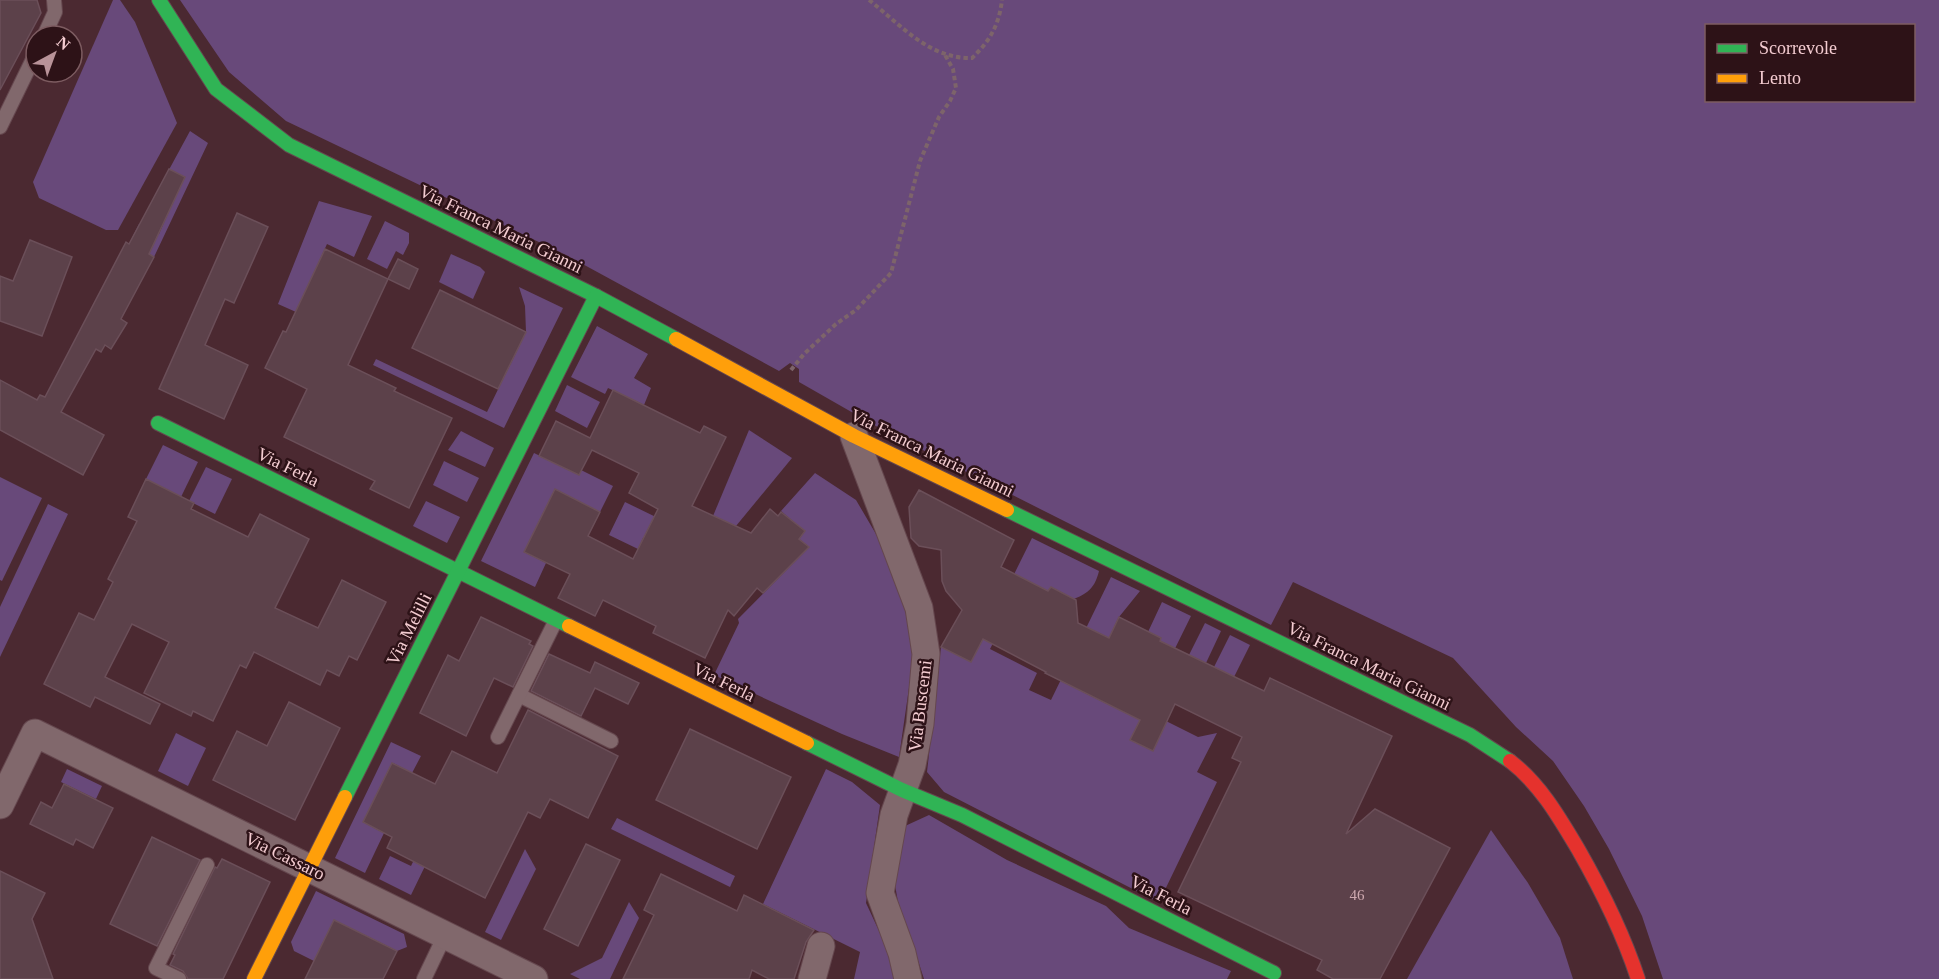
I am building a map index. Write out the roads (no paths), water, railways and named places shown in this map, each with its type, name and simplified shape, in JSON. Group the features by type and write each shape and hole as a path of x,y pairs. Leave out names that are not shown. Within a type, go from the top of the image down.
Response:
{"street":[{"name":"Via Franca Maria Gianni","path":"159,0 216,89 289,145 596,296 854,436 1470,735 1501,754 1525,774 1542,793 1570,836 1607,901 1629,948 1638,979"},
{"name":"Via Melilli","path":"254,979 596,296"},
{"name":"Via Ferla","path":"158,423 902,790 962,815 1274,973"},
{"name":"Via Buscemi","path":"854,436 919,608 927,654 920,724 912,765 894,815 880,893 902,953 908,979"},
{"name":"Via Cassaro","path":"0,805 35,733 534,979"},
{"path":"812,979 821,946"}],"lane":[{"path":"50,24 55,12 54,0"},
{"path":"0,127 24,78"},
{"path":"498,737 556,620"},
{"path":"519,695 611,741"},
{"path":"179,979 156,968 207,865"},
{"path":"424,979 445,935"}]}
